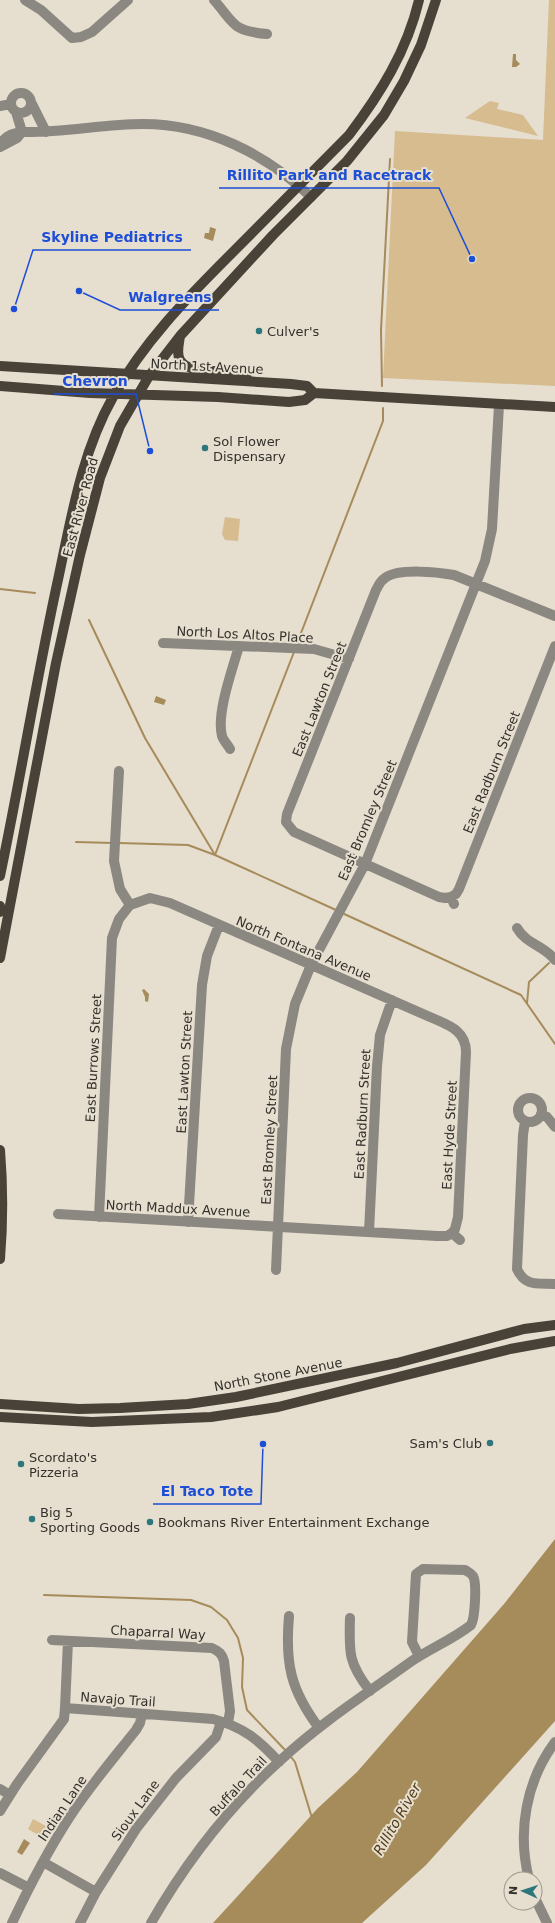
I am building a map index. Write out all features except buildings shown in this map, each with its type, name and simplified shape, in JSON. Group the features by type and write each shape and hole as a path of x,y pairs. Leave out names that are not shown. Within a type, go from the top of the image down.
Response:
{"main road":[{"name":"East River Road","path":"0,876 48,625 76,492 86,459 102,418 114,394 153,337 181,305 349,135 372,104 391,72 407,38 419,0"},
{"name":"East River Road","path":"0,958 56,663 80,554 106,461 120,426 149,376 180,336 273,235 347,161 384,114 404,81 421,45 436,0"},
{"path":"180,336 178,352 180,360 184,365 191,368 234,372 255,381"},
{"name":"North 1st Avenue","path":"0,366 128,375 255,381 307,386 314,393 499,405 555,407"},
{"name":"North 1st Avenue","path":"0,386 138,396 218,397 289,402 305,400 314,393"},
{"path":"0,906 0,912"},
{"path":"0,1150 3,1182 3,1223 0,1259"},
{"name":"North Stone Avenue","path":"0,1404 79,1409 188,1404 229,1398 397,1363 524,1329 555,1325"},
{"path":"0,1417 92,1422 211,1417 278,1407 510,1349 555,1341"}],"street":[{"path":"25,0 41,10 72,38 81,37 92,32 128,0"},
{"path":"214,0 237,27 248,32 267,34"},
{"path":"22,132 14,108 14,96 22,92 29,96 46,132"},
{"path":"0,106 14,108 20,113 27,112 32,104"},
{"path":"22,132 46,132 144,124 184,128 224,139 263,159 300,186 311,197"},
{"path":"0,147 17,138 22,132"},
{"name":"East Bromley Street","path":"276,1270 286,1049 295,1004 311,965 365,864 485,561 492,529 499,405"},
{"name":"East Lawton Street","path":"365,864 294,832 286,822 287,814 383,573 443,573 476,583"},
{"path":"476,583 555,616"},
{"name":"North Los Altos Place","path":"163,643 314,649 348,660"},
{"path":"230,749 222,736 222,718 226,692 239,646"},
{"name":"East Radburn Street","path":"365,864 438,897 452,901 459,889 555,646"},
{"path":"119,771 114,861 120,889 130,905"},
{"name":"North Fontana Avenue","path":"130,905 150,898 170,903 454,1028 464,1038"},
{"name":"East Burrows Street","path":"99,1217 112,938 119,919 130,905"},
{"name":"East Lawton Street","path":"188,1222 202,985 207,956 219,925"},
{"path":"517,928 526,940 550,954 555,960"},
{"name":"East Radburn Street","path":"368,1232 380,1035 392,1000"},
{"name":"East Hyde Street","path":"456,1236 466,1052 464,1038"},
{"path":"528,1099 535,1100 542,1109 541,1114 534,1121 525,1121 521,1117 518,1110 521,1103 528,1099"},
{"path":"541,1114 547,1117 555,1127"},
{"path":"525,1121 523,1134 517,1269 521,1278 530,1283 555,1284"},
{"name":"North Maddux Avenue","path":"58,1214 456,1236"},
{"name":"Buffalo Trail","path":"150,1923 187,1865 202,1846 229,1813 280,1760 319,1728 418,1656 471,1625 474,1616 475,1582 474,1576 465,1570 423,1569 416,1574 414,1578 412,1635 413,1646 418,1656"},
{"path":"289,1616 287,1642 289,1666 300,1699 319,1728"},
{"path":"350,1618 349,1646 354,1668 370,1691"},
{"path":"52,1640 68,1641 65,1708"},
{"name":"Chaparral Way","path":"68,1641 218,1650 222,1654 224,1661 230,1711 225,1722"},
{"name":"Navajo Trail","path":"0,1811 64,1719 65,1708 193,1717 225,1722 254,1737 280,1760"},
{"name":"Indian Lane","path":"12,1923 28,1888 87,1791 136,1730 140,1723 142,1714"},
{"name":"Sioux Lane","path":"80,1923 96,1892 136,1829 176,1778 216,1736 225,1722"},
{"path":"528,1871 523,1847 526,1807 538,1770 555,1742"},
{"path":"0,1790 10,1795"},
{"path":"43,1862 96,1892"},
{"path":"0,1873 28,1888"},
{"path":"541,1911 547,1923"}],"shaded area":[{"path":"549,0 555,0 555,386 383,378 395,131 543,140"},
{"path":"490,101 499,103 497,109 523,115 538,136 465,118"},
{"path":"225,517 240,519 238,541 225,540 222,534"},
{"path":"33,1819 46,1826 40,1836 28,1829"}],"water":[{"path":"513,54 516,54 516,60 520,64 516,67 512,67"},
{"path":"210,227 216,229 213,241 204,238 205,233 209,233"},
{"path":"156,696 166,700 164,705 154,702"},
{"path":"144,989 149,994 148,1002 145,1001 142,990"},
{"name":"Rillito River","path":"555,1539 555,1721 426,1865 362,1923 213,1923 318,1808 357,1772 504,1604"},
{"path":"24,1839 30,1843 22,1855 17,1852"}],"waterway":[{"path":"382,386 381,330 390,159"},
{"path":"296,646 383,421 383,408"},
{"path":"0,589 35,593"},
{"path":"89,620 145,738 215,855 336,910"},
{"path":"119,843 188,845 215,855 294,652"},
{"path":"76,842 113,843"},
{"path":"342,913 521,995 555,1044"},
{"path":"527,1003 529,982 549,963"},
{"path":"44,1595 191,1600 211,1607 227,1620 238,1638 243,1658 242,1687 247,1710 287,1752"},
{"path":"291,1757 295,1762 312,1818"}],"place":[{"name":"Rillito Park and Racetrack","path":"472,259"},
{"name":"Walgreens","path":"79,291"},
{"name":"Skyline Pediatrics","path":"14,309"},
{"name":"Culver's","path":"259,331"},
{"name":"Sol Flower Dispensary","path":"205,448"},
{"name":"Chevron","path":"150,451"},
{"name":"Sam's Club","path":"490,1443"},
{"name":"El Taco Tote","path":"263,1444"},
{"name":"Scordato's Pizzeria","path":"21,1464"},
{"name":"Big 5 Sporting Goods","path":"32,1519"},
{"name":"Bookmans River Entertainment Exchange","path":"150,1522"}]}
